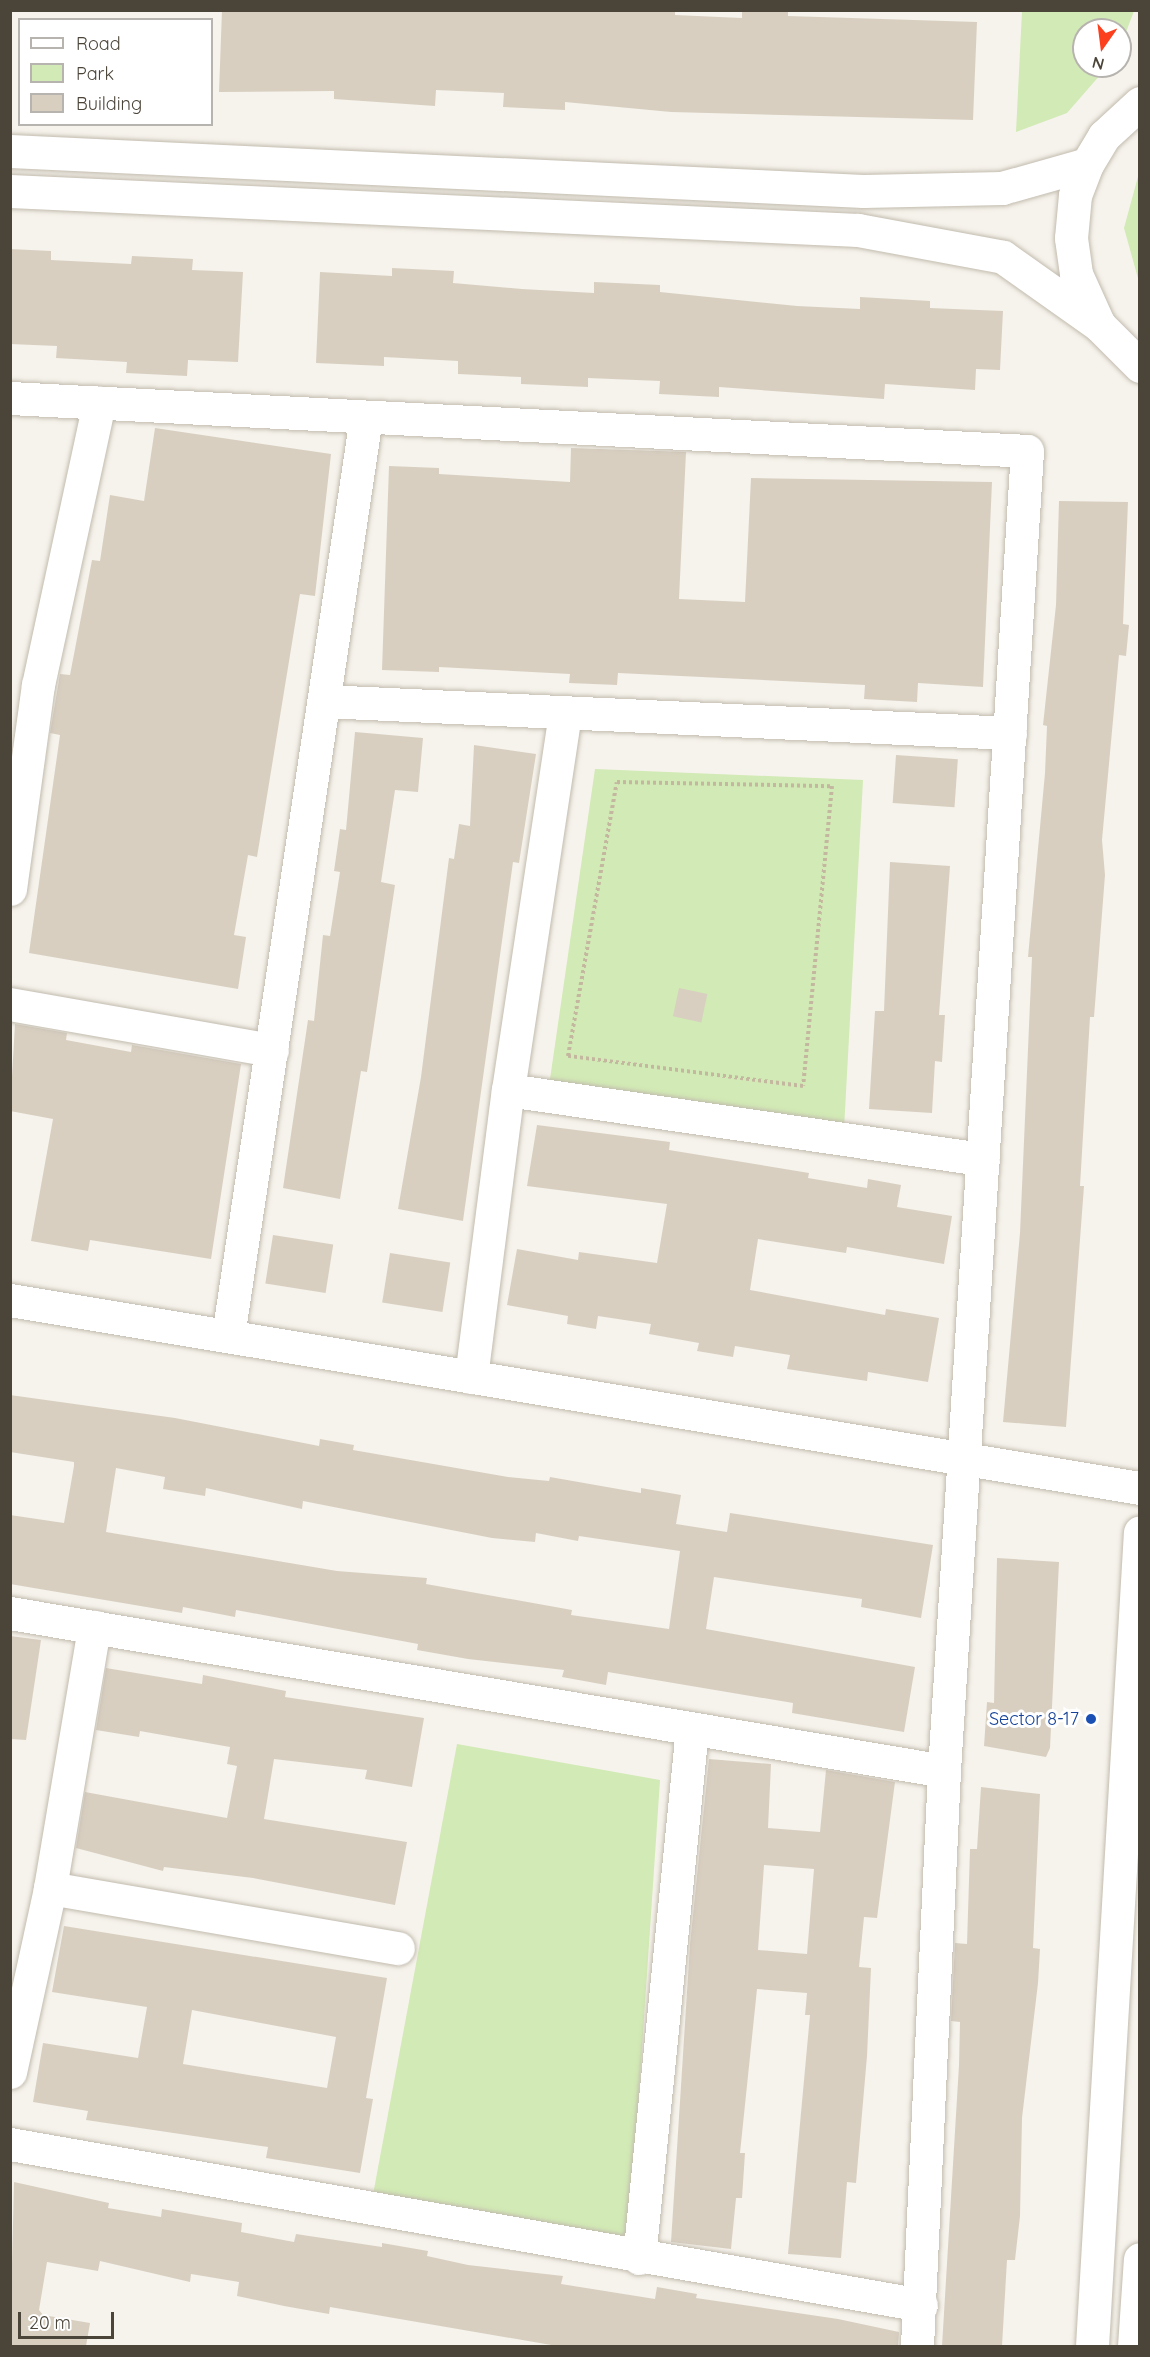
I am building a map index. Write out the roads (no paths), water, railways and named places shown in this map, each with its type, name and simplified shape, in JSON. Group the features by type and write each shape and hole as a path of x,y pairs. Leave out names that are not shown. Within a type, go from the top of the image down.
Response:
{"street":[{"path":"1099,325 1072,257 1072,210 1087,164 1104,136 1140,103"},
{"path":"10,151 863,191 1002,188 1087,164"},
{"path":"10,191 858,230 1003,257 1099,325 1140,366"},
{"path":"10,398 1027,451 944,1772 921,2305 917,2346"},
{"path":"10,889 24,683 99,403"},
{"path":"228,1336 366,417"},
{"path":"324,701 566,715 1010,733"},
{"path":"471,1377 508,1090 566,715"},
{"path":"10,1004 272,1050"},
{"path":"508,1090 982,1159"},
{"path":"10,1300 1140,1488"},
{"path":"1092,2346 1140,1532"},
{"path":"10,1613 944,1772"},
{"path":"10,2072 50,1888 94,1627"},
{"path":"639,2258 692,1729"},
{"path":"50,1888 398,1948"},
{"path":"10,2144 639,2258 921,2305"},
{"path":"1134,2346 1140,2259"}],"place":[{"name":"Sector 8-17","path":"1091,1719"}]}
